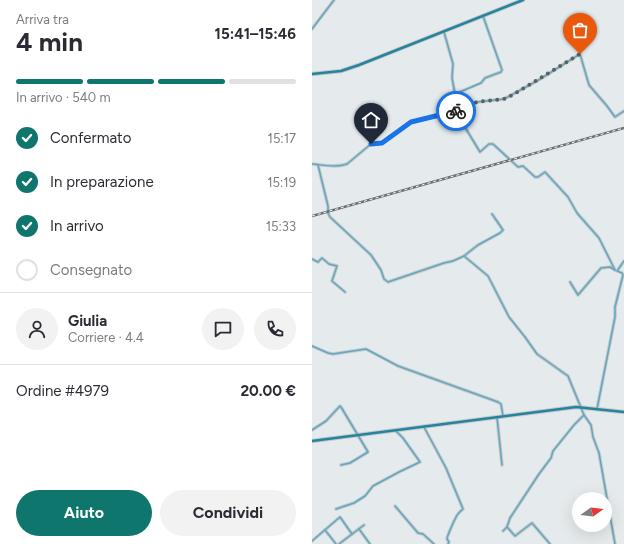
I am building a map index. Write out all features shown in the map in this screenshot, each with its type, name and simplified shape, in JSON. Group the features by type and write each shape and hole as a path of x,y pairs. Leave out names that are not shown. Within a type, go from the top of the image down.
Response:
{"street":[{"path":"312,29 334,0"},
{"path":"312,74 329,73 349,69 523,0"},
{"path":"455,94 482,83 485,78 501,72 502,70 483,16"},
{"path":"444,32 453,64 452,78 457,110 460,118 480,152 489,144 493,144 518,167 523,166 535,177 538,177 545,172 568,197 577,213 599,238 616,270"},
{"path":"312,164 333,166 347,164 371,144 382,143 411,122 457,110 477,102 504,99 509,97 580,54 585,76 591,88 608,106 615,117 624,111"},
{"path":"318,165 330,217 371,255 386,281 391,282 403,276 444,263 453,262 464,256 478,245 503,232 502,227 492,214"},
{"path":"464,256 486,273 509,317 537,354 568,376 584,415 591,425 593,437 600,456 615,544"},
{"path":"312,259 318,262 322,258 329,264 337,266 332,280 345,292"},
{"path":"616,270 624,261"},
{"path":"570,282 578,295 600,268 610,268 622,273 623,275 615,307 615,317 597,408"},
{"path":"312,346 333,354 366,349 405,369 498,402 501,404 503,416"},
{"path":"312,430 323,424 341,406 368,452 350,463 341,464"},
{"path":"312,441 581,407 624,412"},
{"path":"503,531 507,527 510,518 551,458 553,451 584,415"},
{"path":"496,417 502,465"},
{"path":"424,427 446,468 463,509 458,513 448,534 448,544"},
{"path":"336,508 354,503 364,496 373,486 420,462 396,430"},
{"path":"395,506 418,533 423,534 434,544"},
{"path":"312,541 340,517 352,534"},
{"path":"507,527 515,536 531,523 550,544"},
{"path":"325,530 337,544 364,525"},
{"path":"359,529 370,544"}],"railway":[{"path":"312,216 624,128"}],"way so far":[{"path":"456,111 477,102 504,99 509,97 580,54"}],"route":[{"path":"371,144 382,143 411,122 456,111"}]}
